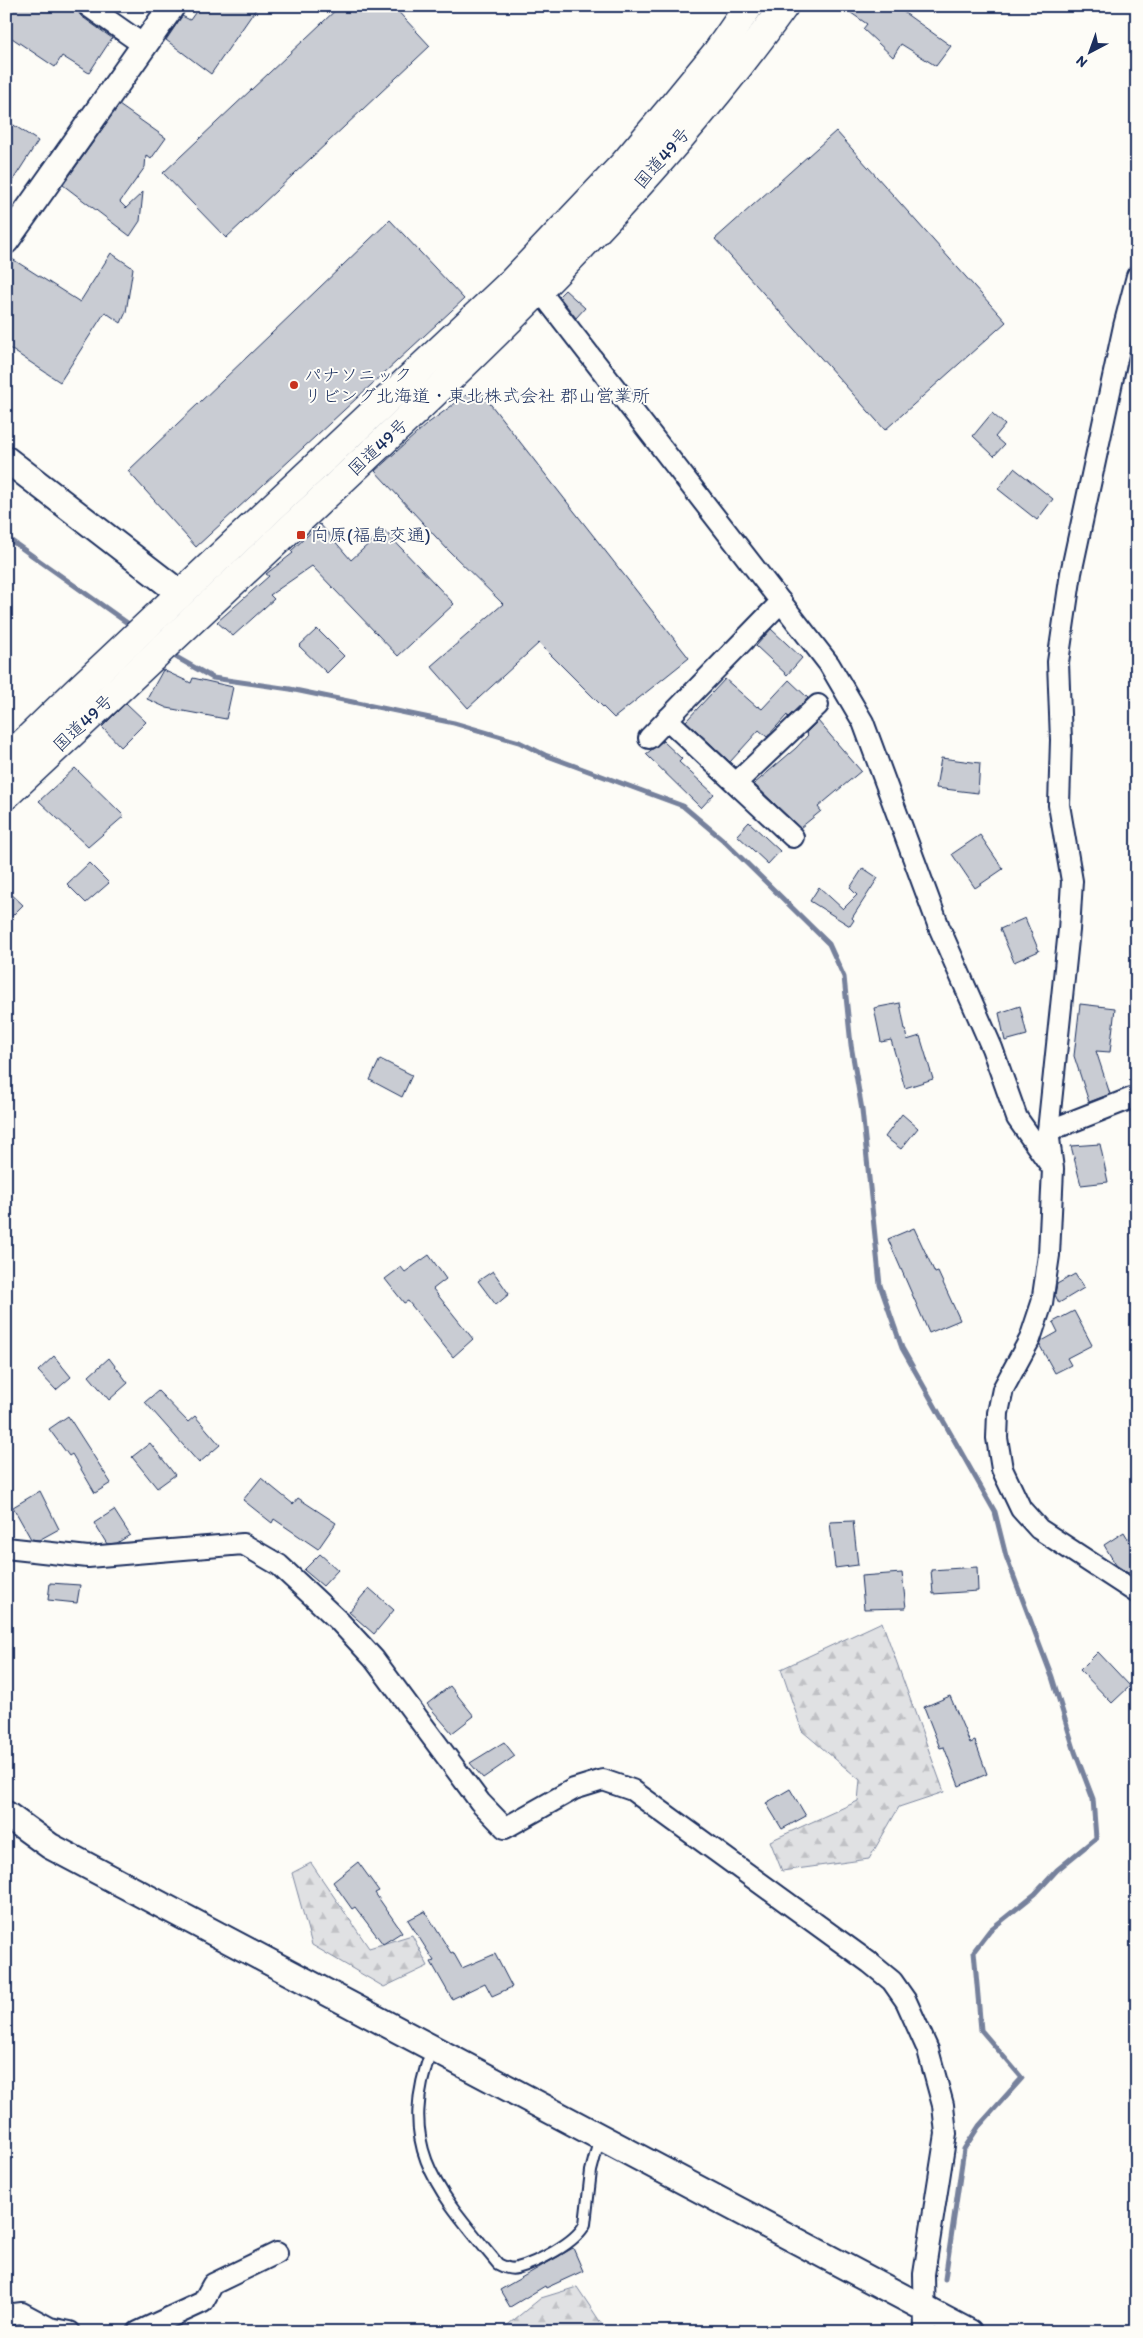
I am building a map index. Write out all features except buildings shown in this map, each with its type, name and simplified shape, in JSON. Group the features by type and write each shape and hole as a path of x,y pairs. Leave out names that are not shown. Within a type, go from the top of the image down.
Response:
{"highway":[{"name":"国道49号","path":"6,760 513,281 623,165 717,52 749,6"},
{"name":"国道49号","path":"6,795 424,404 540,291 688,129 784,6"}],"street":[{"path":"88,6 146,46"},
{"path":"6,241 146,46 172,6"},
{"path":"1137,276 1124,326 1071,573 1058,662 1061,740 1059,805 1072,881 1069,930 1048,1131 1053,1170 1048,1255 1042,1303 1030,1339 1003,1389 998,1413 997,1438 1002,1469 1021,1509 1039,1529 1137,1593"},
{"path":"540,291 829,664 863,722 939,927 992,1048 1017,1118 1053,1170"},
{"path":"6,458 181,594"},
{"path":"649,738 782,602"},
{"path":"736,783 818,705"},
{"path":"667,719 793,836"},
{"path":"1048,1131 1137,1096"},
{"path":"6,1548 88,1557 243,1544 279,1565 338,1621 374,1659 480,1802 505,1828 574,1789 603,1780 632,1790 839,1940 892,1981 906,2001 928,2050 943,2105 946,2134 924,2274 925,2320"},
{"path":"6,1814 50,1846 601,2136 925,2320 969,2332"},
{"path":"138,2332 203,2302 213,2284 277,2253"},
{"path":"6,2315 22,2313 50,2328 70,2332"}],"lane":[{"path":"433,2047 422,2075 419,2103 418,2129 423,2154 439,2187 460,2217 498,2264 506,2268 516,2268 538,2259 573,2240 581,2231 584,2224 591,2171 601,2136"}],"green space":[{"path":"882,1622 944,1792 899,1807 869,1859 782,1871 770,1841 858,1801 860,1780 802,1731 781,1669"},
{"path":"311,1863 369,1948 412,1935 428,1966 384,1987 312,1945 292,1873"},
{"path":"577,2287 607,2332 499,2332 541,2298"}],"waterway":[{"path":"6,537 133,627"},
{"path":"169,653 213,678 290,689 454,723 519,742 545,755 683,806 722,839 829,944 844,977 851,1045 862,1110 880,1285 902,1348 995,1512 1006,1556 1052,1677 1075,1752 1093,1799 1096,1838 1057,1870 1035,1894 990,1930 974,1951 981,2030 1022,2078 979,2126 964,2149 945,2279"}],"place":[{"name":"パナソニック リビング北海道・東北株式会社 郡山営業所","path":"294,385"},
{"name":"向原(福島交通)","path":"301,535"}]}
